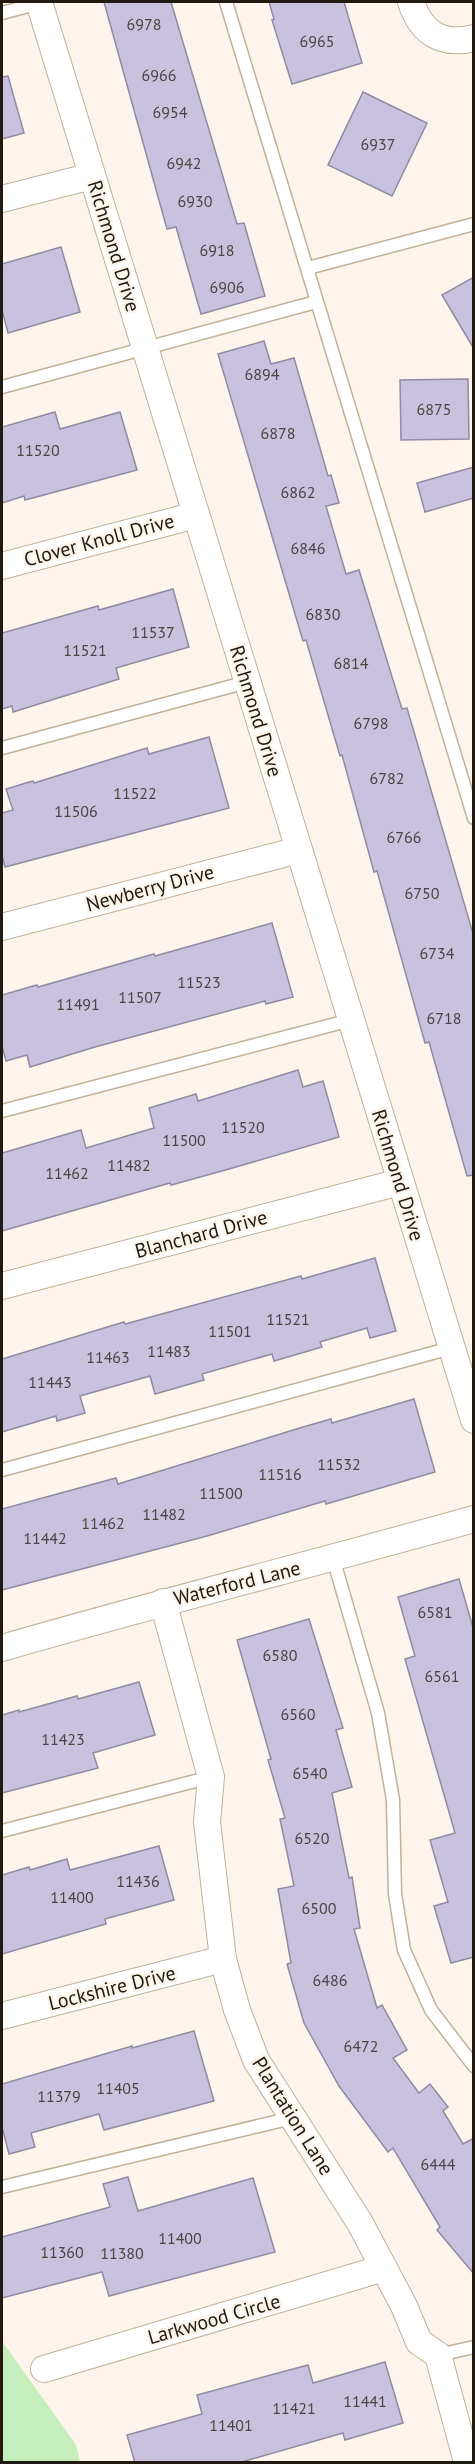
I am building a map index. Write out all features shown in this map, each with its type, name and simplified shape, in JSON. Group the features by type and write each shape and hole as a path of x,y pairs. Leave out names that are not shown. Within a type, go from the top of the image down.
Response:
{"street":[{"name":"Richmond Drive","path":"39,2 474,1420"},
{"path":"411,2 422,24 435,36 445,40 474,38"},
{"path":"2,199 92,176"},
{"name":"Clover Knoll Drive","path":"2,566 196,514"},
{"name":"Newberry Drive","path":"2,927 298,850"},
{"name":"Blanchard Drive","path":"2,1286 400,1182"},
{"name":"Waterford Lane","path":"2,1648 163,1602 474,1519"},
{"name":"Plantation Lane","path":"163,1602 211,1777 207,1822 223,1959 237,2010 256,2060 360,2223 405,2306 419,2342 438,2355"},
{"name":"Lockshire Drive","path":"2,2016 223,1959"},
{"name":"Larkwood Circle","path":"44,2369 384,2268"},
{"path":"438,2355 467,2463"}],"lane":[{"path":"2,13 39,2"},
{"path":"226,2 474,818"},
{"path":"308,268 474,224"},
{"path":"2,387 316,302"},
{"path":"2,748 248,682"},
{"path":"2,1111 351,1020"},
{"path":"2,1470 452,1348"},
{"path":"333,1558 378,1713 393,1800 395,1894 404,1950 431,2010 474,2066"},
{"path":"2,1831 211,1777"},
{"path":"2,2187 292,2118"},
{"path":"438,2355 474,2347"}],"green space":[{"path":"2,2341 76,2445 80,2462 2,2462"}],"building":[{"path":"104,2 171,2 237,224 244,223 265,296 201,314 176,227 167,229"},
{"path":"269,2 344,2 362,63 292,84 272,20 274,19"},
{"path":"8,76 24,133 2,139 2,77"},
{"path":"363,92 427,123 392,196 328,165"},
{"path":"61,247 80,312 8,333 2,310 2,264"},
{"path":"474,277 474,349 442,295"},
{"path":"264,341 271,364 294,358 328,476 331,475 339,503 326,506 346,574 359,570 402,709 407,708 474,937 474,1175 467,1176 429,1042 425,1043 377,871 374,872 342,755 340,756 306,640 303,641 218,354"},
{"path":"468,379 469,439 401,440 400,380"},
{"path":"55,412 60,429 120,412 137,470 25,500 24,496 2,503 2,427"},
{"path":"474,467 474,498 425,512 417,483"},
{"path":"173,589 189,647 116,668 119,679 13,712 12,706 2,709 2,633 98,606 99,610"},
{"path":"209,737 229,808 5,867 2,855 2,813 13,810 6,789 33,781 34,783 147,748 149,754"},
{"path":"272,923 293,997 266,1004 265,1001 30,1067 27,1055 6,1061 2,1046 2,995"},
{"path":"298,1070 303,1087 323,1081 339,1137 2,1231 2,1153 81,1130 86,1148 154,1128 149,1108 196,1094 198,1101"},
{"path":"375,1258 396,1331 370,1338 367,1328 320,1342 322,1347 274,1361 272,1354 202,1374 204,1380 155,1394 150,1376 80,1396 85,1413 57,1421 56,1416 2,1432 2,1359 124,1322 125,1324 301,1276 302,1279"},
{"path":"414,1399 435,1472 326,1504 325,1501 207,1536 2,1590 2,1509 116,1478 118,1484 303,1427 331,1419 332,1423"},
{"path":"459,1579 474,1631 474,1957 451,1963 434,1906 448,1902 430,1840 455,1833 405,1659 415,1656 398,1597"},
{"path":"309,1619 343,1728 336,1730 352,1787 332,1793 349,1878 352,1877 360,1928 354,1929 377,2008 382,2005 407,2050 393,2058 419,2093 430,2084 448,2107 443,2111 463,2144 474,2138 474,2274 437,2230 440,2227 393,2148 388,2152 339,2086 304,2023 287,1964 291,1963 278,1889 294,1886 280,1819 285,1818 268,1760 271,1759 237,1640"},
{"path":"139,1682 155,1735 93,1753 98,1768 2,1793 2,1715 77,1696 78,1699"},
{"path":"159,1846 174,1900 105,1919 106,1924 2,1954 2,1875 29,1867 30,1870 67,1859 70,1870"},
{"path":"194,2031 214,2101 104,2130 99,2114 31,2133 35,2147 9,2154 2,2127 2,2084 132,2046 132,2048"},
{"path":"128,2177 138,2211 253,2178 275,2252 109,2296 102,2272 2,2298 2,2237 110,2207 103,2184"},
{"path":"385,2362 403,2423 345,2440 343,2433 238,2463 135,2463 127,2435 202,2414 197,2395 308,2365 313,2383"}]}
